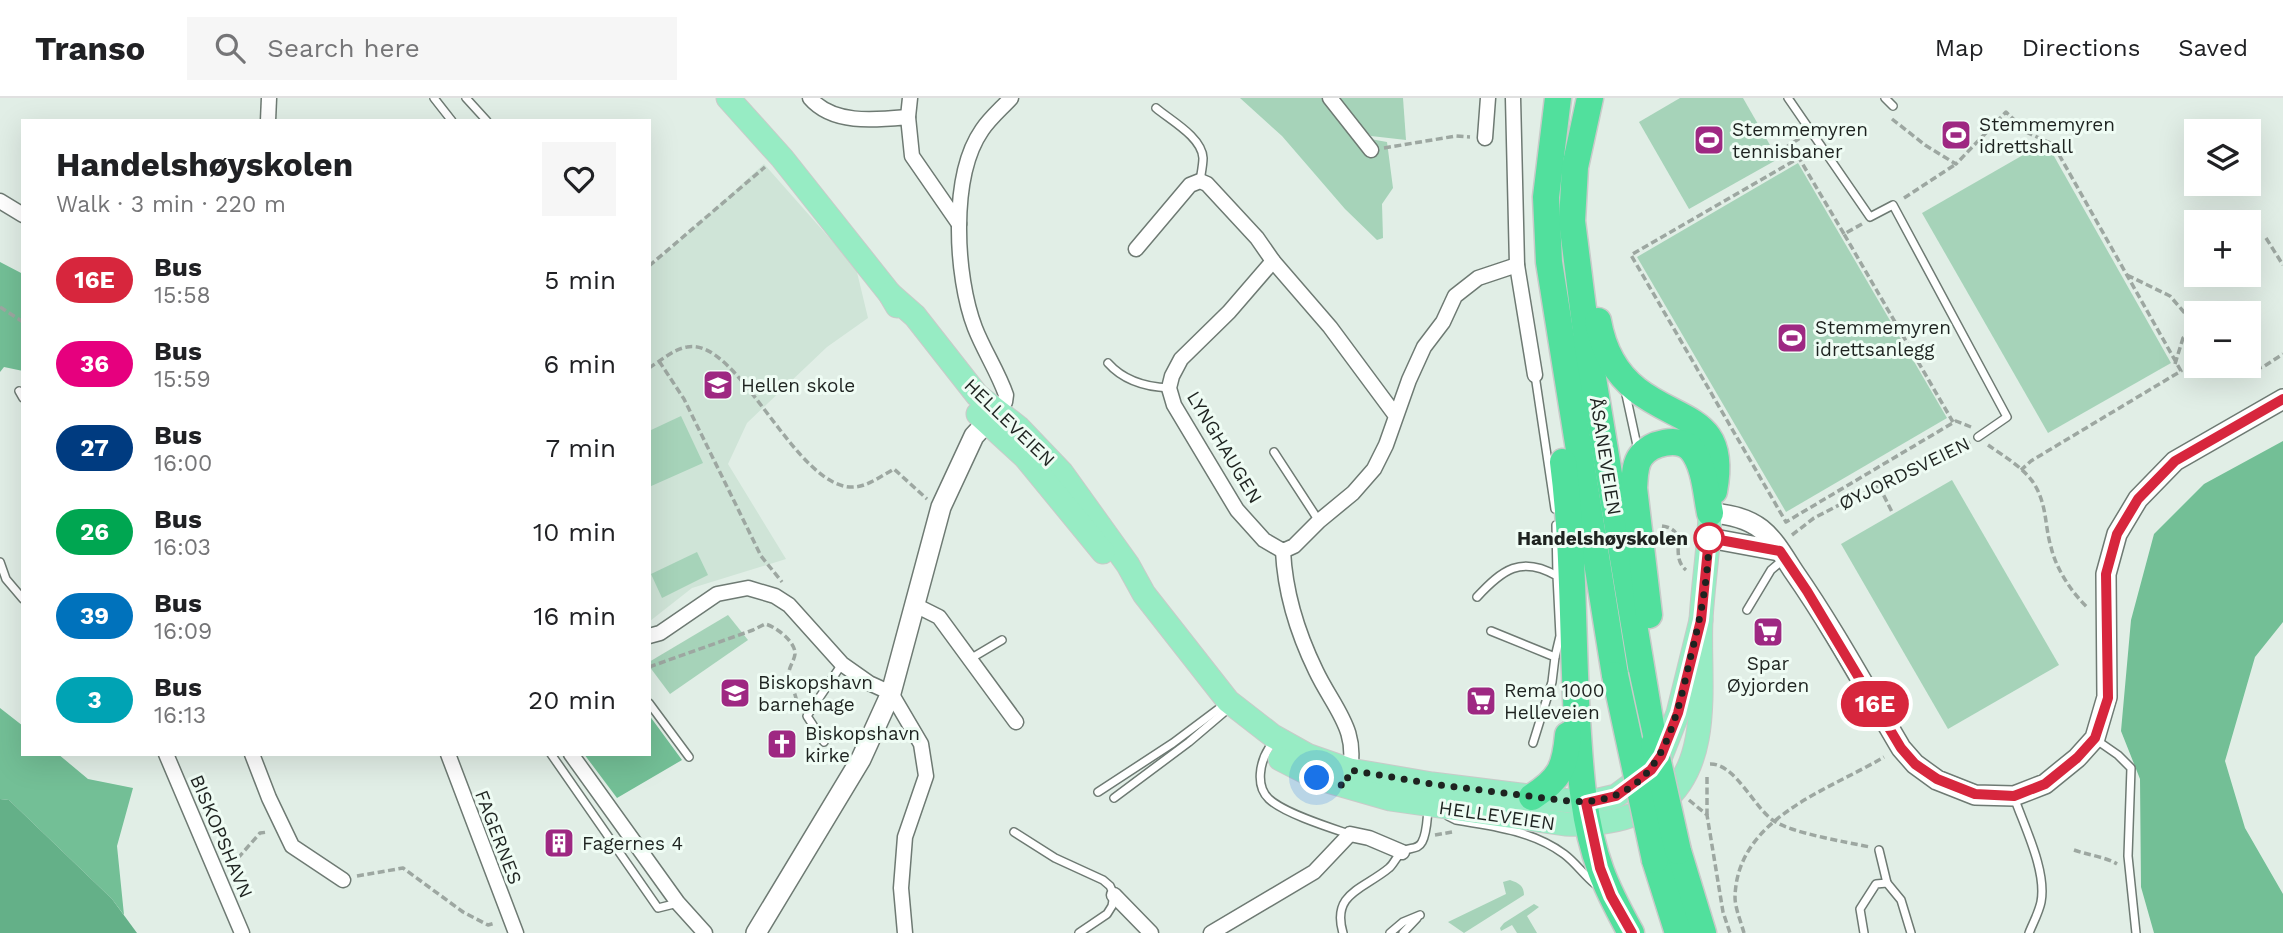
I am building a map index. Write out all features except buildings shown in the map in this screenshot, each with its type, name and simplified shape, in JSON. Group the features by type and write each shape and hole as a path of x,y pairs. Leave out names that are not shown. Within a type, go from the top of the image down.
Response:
{"highway":[{"name":"ÅSANEVEIEN","path":"1558,98 1546,197 1549,262 1615,676 1667,855 1703,933"},
{"name":"ÅSANEVEIEN","path":"1590,98 1575,167 1572,221 1577,272 1647,664 1663,719 1654,744 1678,933"},
{"path":"1577,272 1596,302 1605,348 1620,374 1638,391 1699,425 1710,438 1717,454 1717,479 1710,526"},
{"path":"1571,409 1561,448 1569,509 1581,782 1600,868 1611,896 1632,933"},
{"path":"1647,664 1634,488 1639,458 1649,449 1663,443 1677,442 1689,447 1699,462 1710,526"},
{"path":"1532,797 1550,785 1561,772 1569,735 1577,722"}],"main road":[{"name":"HELLEVEIEN","path":"728,98 779,155 890,293 906,320 967,404 991,416 1121,573 1144,594 1248,726 1277,757 1317,778 1348,778"},
{"name":"HELLEVEIEN","path":"1431,795 1624,819 1661,804 1677,788 1690,764 1699,715 1701,620 1710,526"},
{"name":"HELLEVEIEN","path":"1232,705 1273,736 1390,799 1431,795 1532,797 1588,814 1651,770 1661,756 1678,713 1701,620"}],"street":[{"path":"268,119 270,98"},
{"path":"810,98 832,114 875,120 908,117"},
{"path":"910,98 908,117 912,156 959,224"},
{"path":"756,933 861,759 891,693 941,507 968,448 991,416 1005,402 1006,396 975,327 966,290 959,224 970,156 982,130 1011,98"},
{"path":"1330,98 1378,149"},
{"path":"1485,138 1488,98"},
{"path":"1513,98 1517,265 1535,375"},
{"path":"1136,248 1190,185 1200,181 1208,184 1331,327 1395,416"},
{"path":"0,201 21,214"},
{"name":"LYNGHAUGEN","path":"1273,261 1229,312 1181,359 1169,388 1174,405 1237,510 1264,540 1283,551"},
{"path":"1348,778 1352,757 1351,736 1316,673 1300,635 1286,583 1283,551 1294,546 1353,493 1374,469 1386,445 1423,347 1448,313 1455,296 1478,278 1517,265"},
{"path":"1710,526 1728,514 1760,527 1807,591 1901,748 1915,764 1937,779 1975,794 2014,796 2045,784 2077,758 2095,738 2108,698 2106,574 2117,534 2138,499 2175,461 2283,399"},
{"path":"651,635 660,633 717,594 748,588 775,596 789,605 842,664 869,683 891,693 921,744 926,776 905,837 901,888 905,933"},
{"path":"913,604 939,617 1016,722"},
{"name":"BISKOPSHAVN","path":"167,756 242,933"},
{"path":"253,756 292,846 343,880"},
{"name":"FAGERNES","path":"449,756 516,933"},
{"path":"572,756 678,903 705,933"},
{"path":"1211,933 1314,872 1350,834 1369,838 1402,852"},
{"path":"1114,895 1151,933"}],"lane":[{"path":"434,98 450,119"},
{"path":"466,98 485,119"},
{"path":"1788,98 1870,217 1893,205 2007,417 1978,437"},
{"path":"1885,98 1893,106"},
{"path":"1156,108 1200,148 1203,157 1200,181"},
{"name":"LYNGHAUGEN","path":"1108,363 1121,376 1153,387 1169,388"},
{"path":"1620,374 1629,403 1639,458"},
{"path":"1533,743 1552,682 1560,636 1556,518 1535,375"},
{"path":"1274,452 1319,521"},
{"path":"1747,610 1782,555"},
{"path":"0,562 6,579 21,597"},
{"path":"1477,597 1494,578 1516,566 1542,567 1557,576"},
{"path":"1490,631 1555,657"},
{"path":"970,659 1002,640"},
{"path":"824,742 807,716 842,664"},
{"path":"1098,792 1232,705"},
{"path":"1114,797 1189,742 1232,705"},
{"path":"651,706 689,757"},
{"path":"2095,738 2131,768 2128,856 2136,933"},
{"path":"1269,748 1261,765 1260,785 1268,799 1304,818 1350,834"},
{"path":"552,756 658,908 678,903"},
{"path":"1431,795 1456,820 1517,832 1535,838 1564,854 1611,896"},
{"name":"HELLEVEIEN","path":"1425,833 1431,795"},
{"path":"2014,796 2038,866 2042,886 2041,902 2029,933"},
{"path":"1014,832 1055,858 1103,880 1114,895 1107,914 1079,933"},
{"path":"1343,933 1339,918 1342,902 1356,889 1389,868 1402,852 1422,844 1425,833"},
{"path":"1879,850 1887,883 1901,900 1911,933"},
{"path":"1864,933 1860,909 1876,884 1887,883"},
{"path":"1390,933 1403,922 1420,915 1403,933"}],"path":[{"path":"1893,106 1892,118 1925,145 1956,164"},
{"path":"1893,205 1956,164 2006,112 2028,133 2053,144 2181,371 2031,461 2021,470"},
{"path":"1776,154 1811,132"},
{"path":"1378,149 1456,136"},
{"path":"651,264 779,155"},
{"path":"1954,422 1799,158 1631,255 1786,522 1954,422 1971,427"},
{"path":"1844,234 1862,223"},
{"path":"2266,238 2283,265"},
{"path":"2125,275 2170,296 2184,313"},
{"path":"0,307 21,321"},
{"path":"2175,364 2184,337"},
{"path":"651,367 688,346 696,346 713,353 740,378 785,436 820,472 838,483 854,487 862,486 894,469 927,499 941,507"},
{"path":"2261,368 2283,353"},
{"path":"659,361 684,399 761,555 783,582 775,596"},
{"name":"ØYJORDSVEIEN","path":"1782,555 1795,531 1822,514 1961,448 1978,437 2021,470 2038,490 2048,516 2050,547 2063,575 2085,605 2106,615"},
{"path":"1879,486 1893,514"},
{"path":"1662,526 1677,533 1679,561 1691,573"},
{"path":"651,666 753,631 765,624 774,626 794,647 795,656 790,665 789,676 796,690 797,709 807,716"},
{"path":"1744,933 1735,899 1738,872 1753,842 1773,821 1814,795 1901,748"},
{"path":"1702,764 1722,766 1773,821 1879,850"},
{"path":"1706,773 1709,790 1707,815 1723,912 1730,933"},
{"path":"1687,799 1707,815"},
{"path":"220,880 260,833 284,829"},
{"path":"1425,833 1437,835 1461,831"},
{"path":"2074,850 2098,858"},
{"path":"343,880 403,868 463,912 488,925"}],"shaded area":[{"path":"1240,98 1324,98 1359,137 1387,142 1393,188 1382,204 1383,238 1377,240 1345,209 1282,136"},
{"path":"1336,98 1403,98 1406,140 1371,136"},
{"name":"Stemmemyren tennisbaner","path":"1680,98 1743,98 1778,159 1689,209 1639,122"},
{"path":"2046,142 2171,363 2048,433 1922,213"},
{"name":"Stemmemyren idrettsanlegg","path":"1798,163 1947,418 1786,512 1637,257"},
{"name":"Hellen skole","path":"764,164 856,268 868,318 827,347 747,423 728,464 786,559 692,588 651,620 651,266"},
{"path":"0,262 21,273 21,371 4,367 0,372"},
{"path":"681,416 703,463 651,486 651,430"},
{"path":"2283,441 2283,622 2255,657 2225,761 2245,828 2283,894 2283,933 2154,933 2141,887 2140,779 2121,731 2131,620 2154,534 2204,484"},
{"path":"1952,480 2059,665 1948,729 1841,544"},
{"path":"697,552 708,575 662,598 651,574"},
{"path":"728,615 748,640 670,694 651,669 651,661"},
{"path":"0,708 21,724 21,756 60,756 88,779 133,788 117,846 124,915 112,899 9,800 0,799"},
{"path":"651,718 682,760 617,798 586,756 651,756"},
{"path":"0,799 9,800 112,899 137,933 0,933"},
{"path":"1510,880 1520,885 1524,895 1464,933 1448,922 1506,894 1503,882"},
{"path":"1534,904 1539,907 1527,916 1537,933 1517,933 1512,925 1501,931 1504,923"}],"bus line":[{"name":"16E","path":"1632,933 1611,896 1600,868 1586,803 1616,796 1651,770 1661,756 1683,696 1701,620 1709,538 1780,551 1901,748 1915,764 1937,779 1975,794 2014,796 2045,784 2077,758 2095,738 2108,698 2106,574 2117,534 2138,499 2175,461 2283,399"}],"place":[{"name":"Stemmemyren idrettshall","path":"1956,135"},
{"name":"Stemmemyren tennisbaner","path":"1709,140"},
{"name":"Stemmemyren idrettsanlegg","path":"1792,338"},
{"name":"Hellen skole","path":"718,385"},
{"name":"Handelshøyskolen","path":"1709,538"},
{"name":"Spar Øyjorden","path":"1768,632"},
{"name":"Biskopshavn barnehage","path":"735,693"},
{"name":"Rema 1000 Helleveien","path":"1481,701"},
{"name":"Biskopshavn kirke","path":"782,744"},
{"name":"Fagernes 4","path":"559,843"}],"route":[{"path":"1317,778 1345,786 1350,770 1432,784 1586,803 1616,796 1651,770 1661,756 1678,713 1701,620 1709,538"}]}
